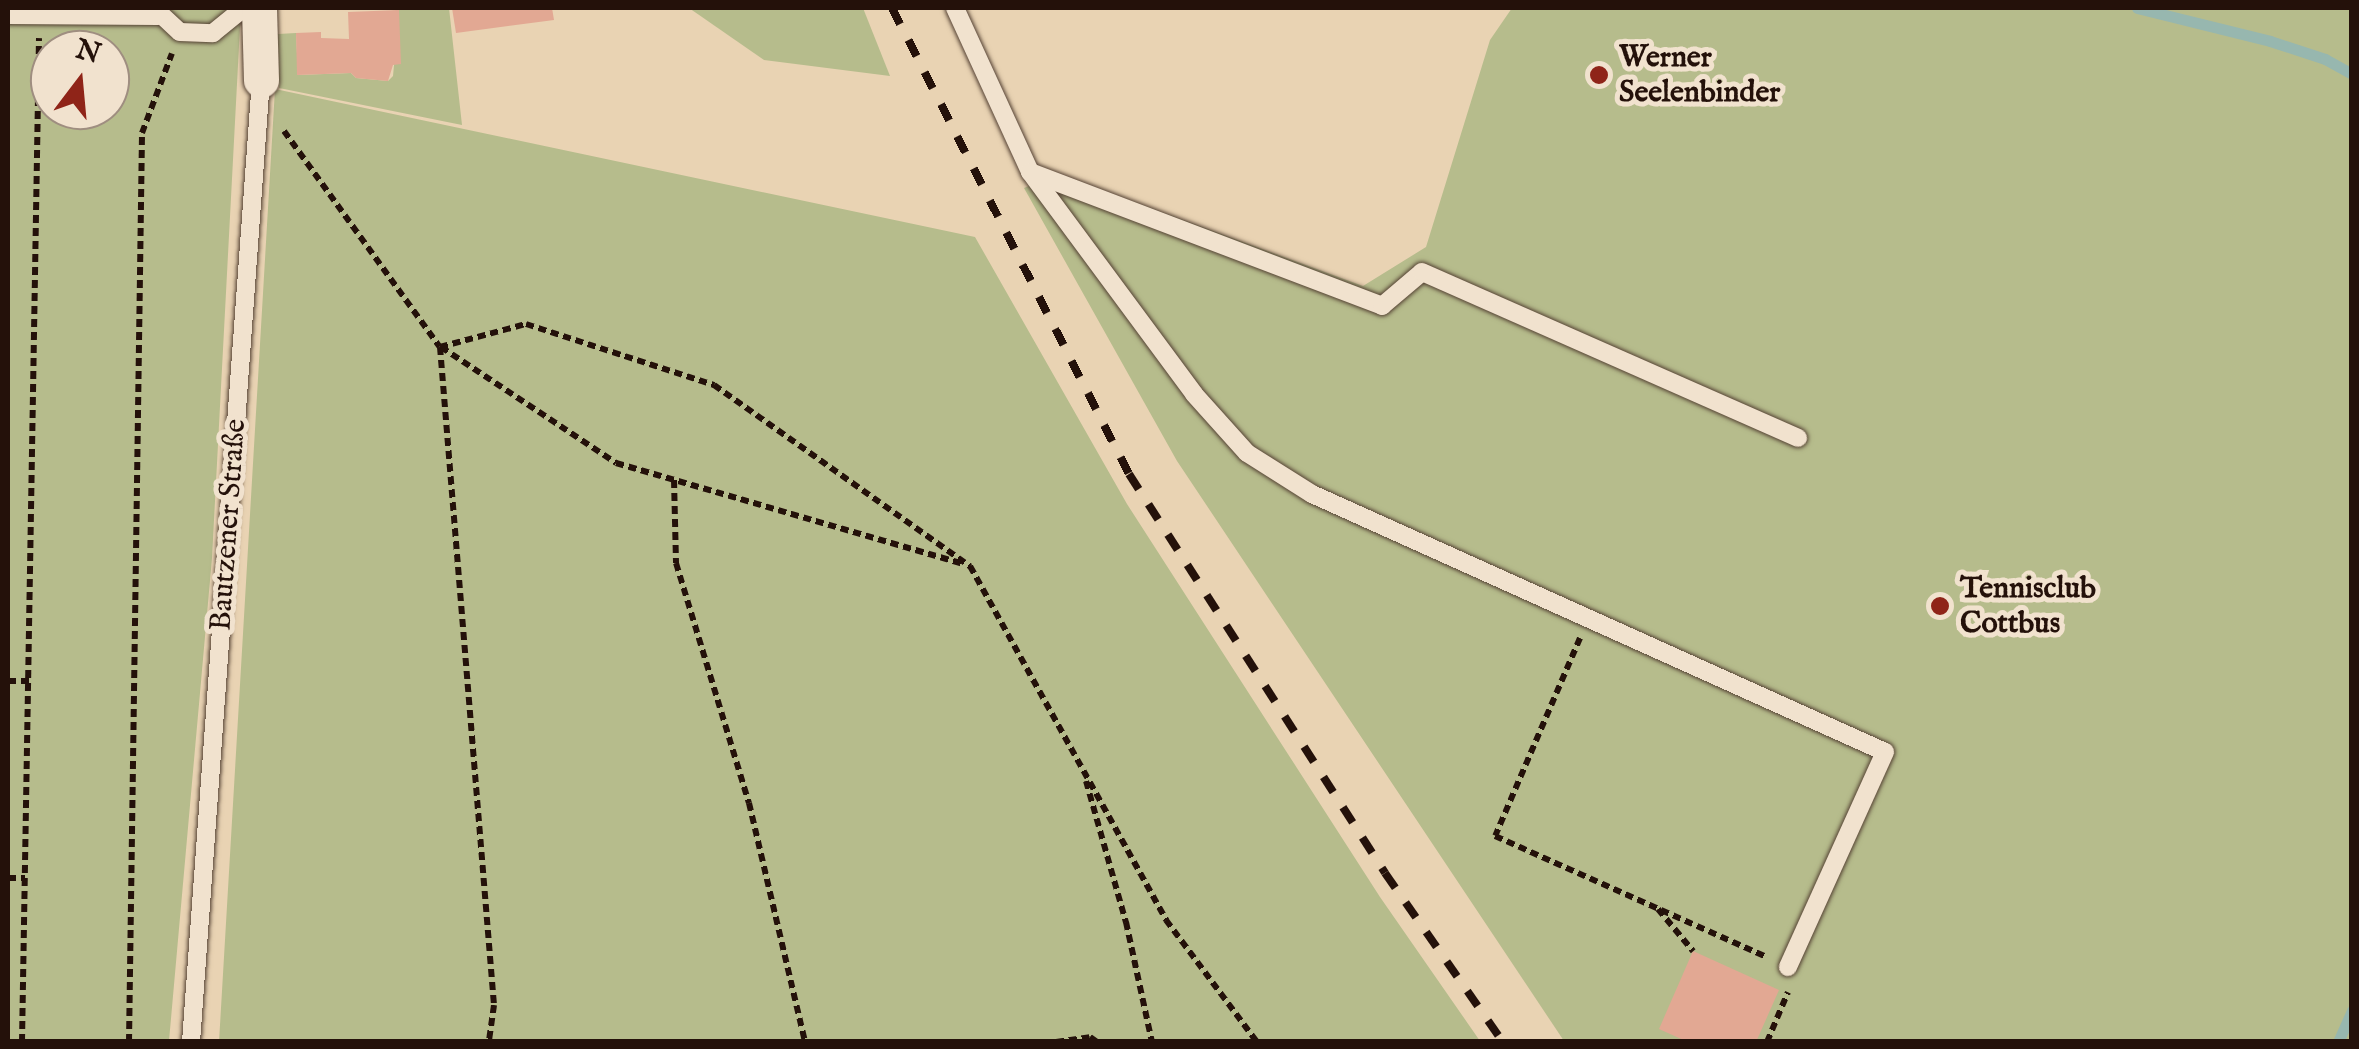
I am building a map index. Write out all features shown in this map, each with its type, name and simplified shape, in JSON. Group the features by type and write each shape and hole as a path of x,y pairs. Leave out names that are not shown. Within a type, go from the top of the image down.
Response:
{"street":[{"name":"Bautzener Straße","path":"259,8 260,88"}],"lane":[{"path":"8,15 156,12 180,32 213,34 244,8"},
{"path":"955,8 1030,172 1194,394 1247,453 1312,494 1885,752 1788,967"},
{"name":"Bautzener Straße","path":"192,1042 260,88"},
{"path":"1030,172 1382,306 1422,272 1798,438"}],"path":[{"path":"22,1042 39,16"},
{"path":"129,1042 142,134 180,32"},
{"path":"260,88 440,347 616,464 970,566"},
{"path":"440,347 526,324 714,385 970,566 1166,920 1256,1042"},
{"path":"440,347 494,1005 490,1042"},
{"path":"674,480 676,563 749,803 805,1042"},
{"path":"1589,619 1495,836 1798,971 1767,1042"},
{"path":"8,681 29,681"},
{"path":"1083,770 1126,922 1152,1042"},
{"path":"8,878 26,878"},
{"path":"1657,908 1693,951"},
{"path":"1056,1042 1090,1037 1098,1042"}],"green space":[{"path":"8,8 241,8 212,558 169,1041 8,1041"},
{"path":"377,8 449,8 462,125 279,88 278,34 296,33 298,75 351,73 356,78 388,81 393,76 399,11"},
{"path":"689,8 863,8 890,76 764,60"},
{"path":"1512,8 2351,8 2351,1041 1564,1041 1177,461 1024,188 1058,174 1363,286 1426,247 1490,40"},
{"path":"275,89 975,237 1127,504 1380,897 1480,1041 219,1042"}],"building":[{"path":"452,8 552,8 554,20 456,33"},
{"path":"399,10 401,64 393,65 388,81 356,78 351,73 297,75 296,33 321,32 321,38 349,39 348,12"},
{"path":"1693,951 1779,990 1756,1042 1688,1042 1659,1029"}],"waterway":[{"path":"2137,8 2270,41 2325,59 2352,74"},
{"path":"2338,1042 2352,1010"}],"railway":[{"path":"892,8 1129,474 1385,873 1503,1042"}],"place":[{"name":"Werner Seelenbinder","path":"1599,75"},
{"name":"Tennisclub Cottbus","path":"1940,606"}]}
